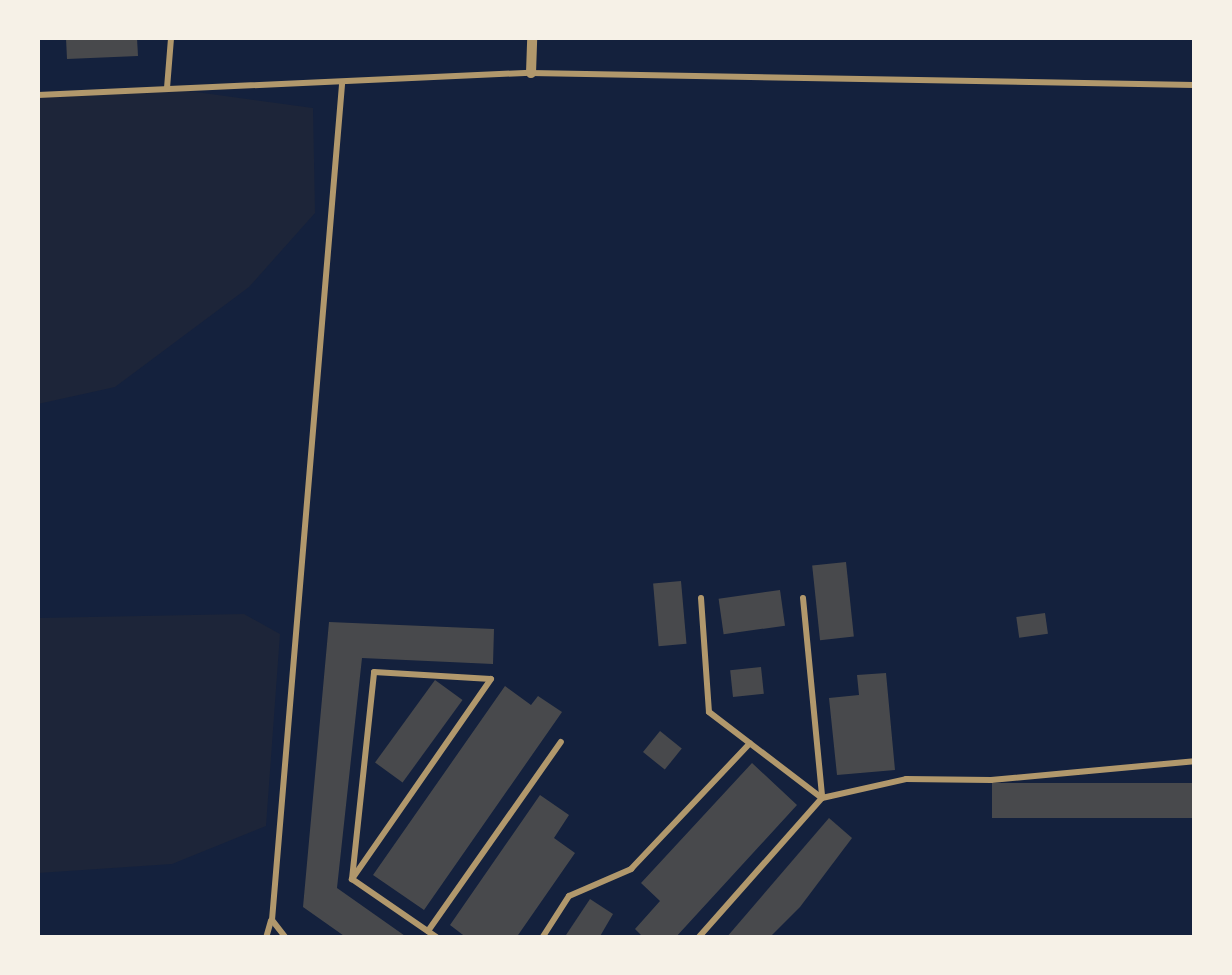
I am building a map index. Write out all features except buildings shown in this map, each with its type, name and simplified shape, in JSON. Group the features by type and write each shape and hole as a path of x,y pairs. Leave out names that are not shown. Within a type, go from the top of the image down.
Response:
{"street":[{"path":"531,73 532,38"}],"lane":[{"path":"167,88 171,38"},
{"path":"38,95 531,73 1194,85"},
{"path":"266,938 272,920 342,84"},
{"path":"700,598 709,712 822,798"},
{"path":"803,598 822,798"},
{"path":"374,672 491,679 448,740 352,879 374,672"},
{"path":"428,931 560,742"},
{"path":"542,938 570,896 631,869 750,744"},
{"path":"698,938 822,798 906,779 991,780 1194,761"},
{"path":"352,879 438,938"},
{"path":"272,920 286,938"}],"shaded area":[{"path":"167,88 313,108 315,213 249,287 115,387 38,404 38,96"},
{"path":"244,614 280,634 266,826 172,864 38,873 38,618"}]}
